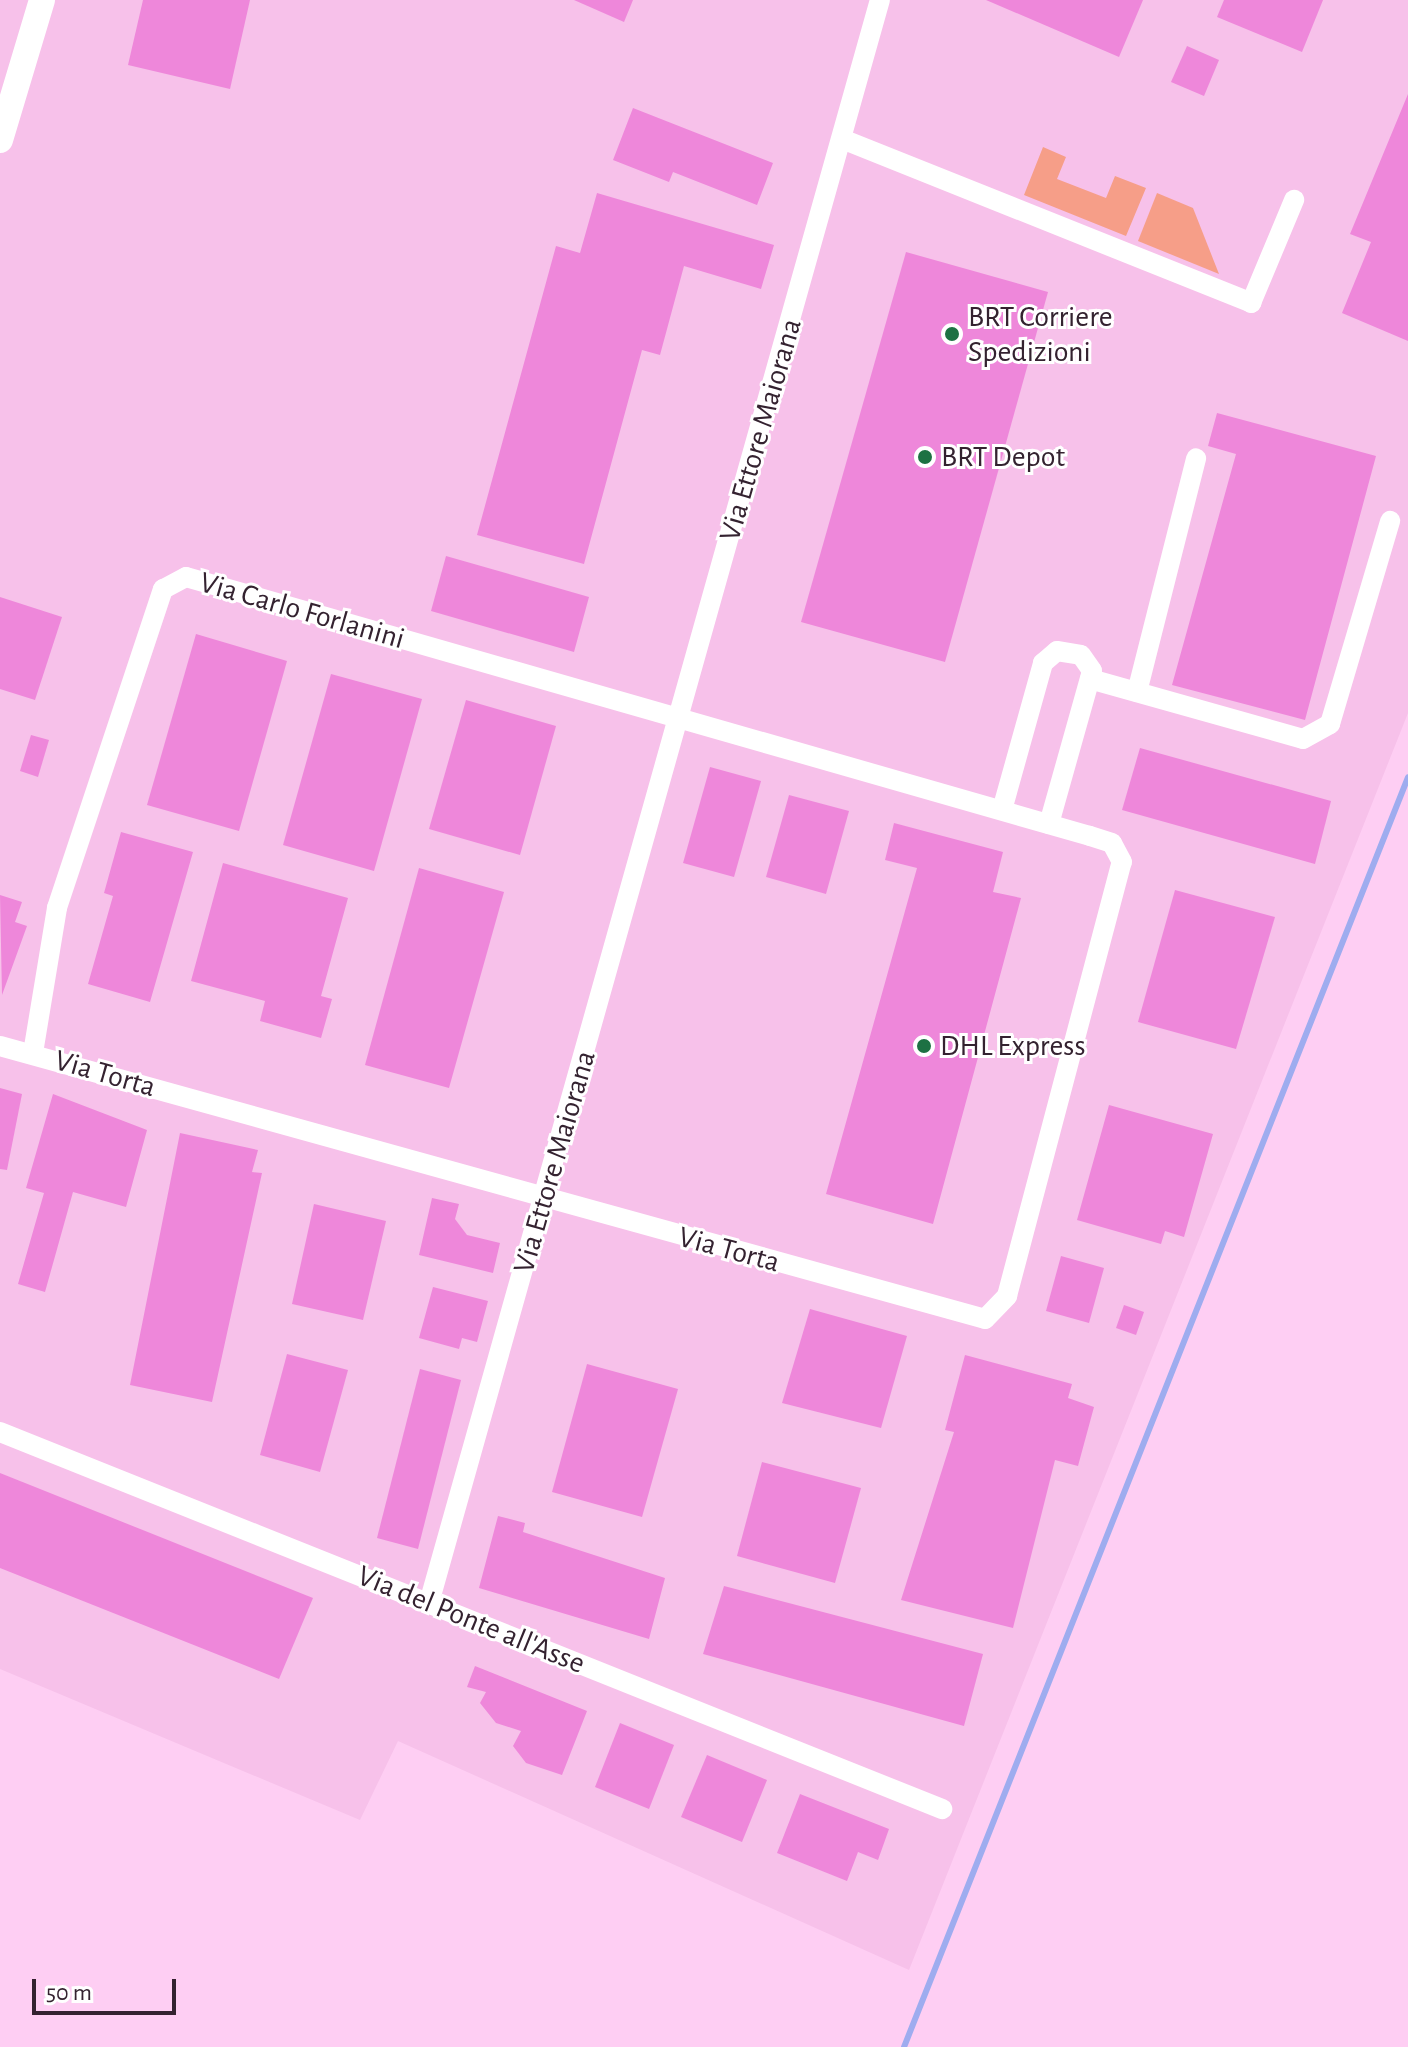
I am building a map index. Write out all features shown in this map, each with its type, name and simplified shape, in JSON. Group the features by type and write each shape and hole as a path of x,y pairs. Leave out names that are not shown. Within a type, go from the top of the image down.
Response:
{"main road":[{"path":"0,140 42,0"}],"street":[{"name":"Via Ettore Maiorana","path":"429,1603 545,1200 880,0"},
{"path":"842,139 1251,303 1294,200"},
{"path":"1137,692 1196,458"},
{"path":"1090,679 1303,739 1330,724 1390,521"},
{"name":"Via Carlo Forlanini","path":"33,1053 57,908 163,589 173,580 186,577 678,721"},
{"path":"678,721 1049,824 1090,679 1081,655 1057,651 1043,663 1002,810"},
{"name":"Via Torta","path":"0,1046 545,1200 992,1317 1016,1265 1122,879 1120,854 1112,843 1049,824"},
{"name":"Via del Ponte all'Asse","path":"0,1432 942,1809"}],"shaded area":[{"path":"0,0 1408,0 1408,713 909,1970 398,1741 360,1820 0,1669"},
{"path":"1043,147 1066,157 1057,179 1106,198 1115,176 1146,188 1126,236 1024,195"},
{"path":"1157,193 1193,208 1219,274 1138,241"}],"building":[{"path":"143,0 250,0 230,89 128,65"},
{"path":"574,0 633,0 624,22"},
{"path":"986,0 1143,0 1119,57"},
{"path":"1224,0 1323,0 1302,52 1217,17"},
{"path":"1187,46 1219,60 1204,96 1171,82"},
{"path":"1408,94 1408,341 1342,313 1371,242 1350,234"},
{"path":"633,108 773,163 757,205 673,172 669,182 613,160"},
{"path":"597,193 774,245 761,289 684,266 660,355 642,350 584,564 477,535 556,246 580,253"},
{"name":"BRT Depot","path":"906,252 1048,292 945,662 801,622"},
{"path":"1217,413 1376,456 1305,720 1172,685 1236,454 1208,446"},
{"path":"446,556 589,597 574,652 431,611"},
{"path":"0,597 62,617 35,700 0,689"},
{"path":"196,634 287,661 239,831 147,805"},
{"path":"331,674 422,699 374,871 283,845"},
{"path":"466,700 556,726 520,855 429,829"},
{"path":"31,735 49,740 38,777 20,771"},
{"path":"1140,748 1331,801 1315,864 1122,810"},
{"path":"710,767 761,781 734,877 683,863"},
{"path":"789,795 849,811 826,894 766,877"},
{"name":"DHL Express","path":"894,823 1003,852 993,892 1021,898 933,1224 826,1194 917,868 885,860"},
{"path":"121,832 193,852 150,1002 88,984 113,896 104,893"},
{"path":"223,863 348,898 321,996 332,999 321,1038 260,1021 265,1001 191,981"},
{"path":"419,868 504,892 449,1088 365,1065"},
{"path":"1175,890 1275,917 1236,1049 1138,1022"},
{"path":"0,895 22,902 15,922 27,926 2,995"},
{"path":"0,1088 22,1094 7,1170 0,1169"},
{"path":"53,1094 147,1130 126,1207 73,1192 45,1292 18,1284 44,1193 26,1188"},
{"path":"1109,1105 1213,1134 1184,1237 1165,1231 1161,1244 1077,1220"},
{"path":"180,1133 258,1150 252,1172 262,1173 212,1402 130,1385"},
{"path":"432,1198 459,1204 455,1219 467,1235 500,1243 493,1273 419,1255"},
{"path":"314,1204 386,1221 363,1320 292,1304"},
{"path":"1061,1256 1104,1268 1089,1323 1046,1311"},
{"path":"433,1287 488,1301 477,1342 462,1338 459,1349 419,1338"},
{"path":"1124,1305 1144,1312 1136,1335 1116,1328"},
{"path":"810,1309 907,1336 881,1428 782,1403"},
{"path":"287,1354 348,1370 320,1472 260,1455"},
{"path":"965,1355 1072,1384 1068,1398 1094,1407 1078,1466 1055,1460 1013,1628 901,1600 954,1432 945,1430"},
{"path":"587,1364 678,1389 642,1517 552,1492"},
{"path":"420,1369 461,1380 418,1549 377,1538"},
{"path":"762,1462 861,1488 835,1583 737,1556"},
{"path":"0,1473 313,1598 279,1679 0,1568"},
{"path":"498,1516 525,1523 523,1532 665,1578 649,1639 479,1588"},
{"path":"724,1586 983,1654 964,1726 703,1654"},
{"path":"475,1666 587,1711 562,1775 526,1763 513,1746 521,1731 496,1723 480,1703 486,1692 467,1687"},
{"path":"620,1723 674,1745 649,1809 595,1787"},
{"path":"707,1755 767,1780 742,1842 681,1817"},
{"path":"800,1794 889,1829 878,1860 858,1852 847,1881 777,1853"}],"waterway":[{"path":"904,2047 1408,777"}],"place":[{"name":"BRT Corriere Spedizioni","path":"952,334"},
{"name":"BRT Depot","path":"925,457"},
{"name":"DHL Express","path":"924,1046"}]}
